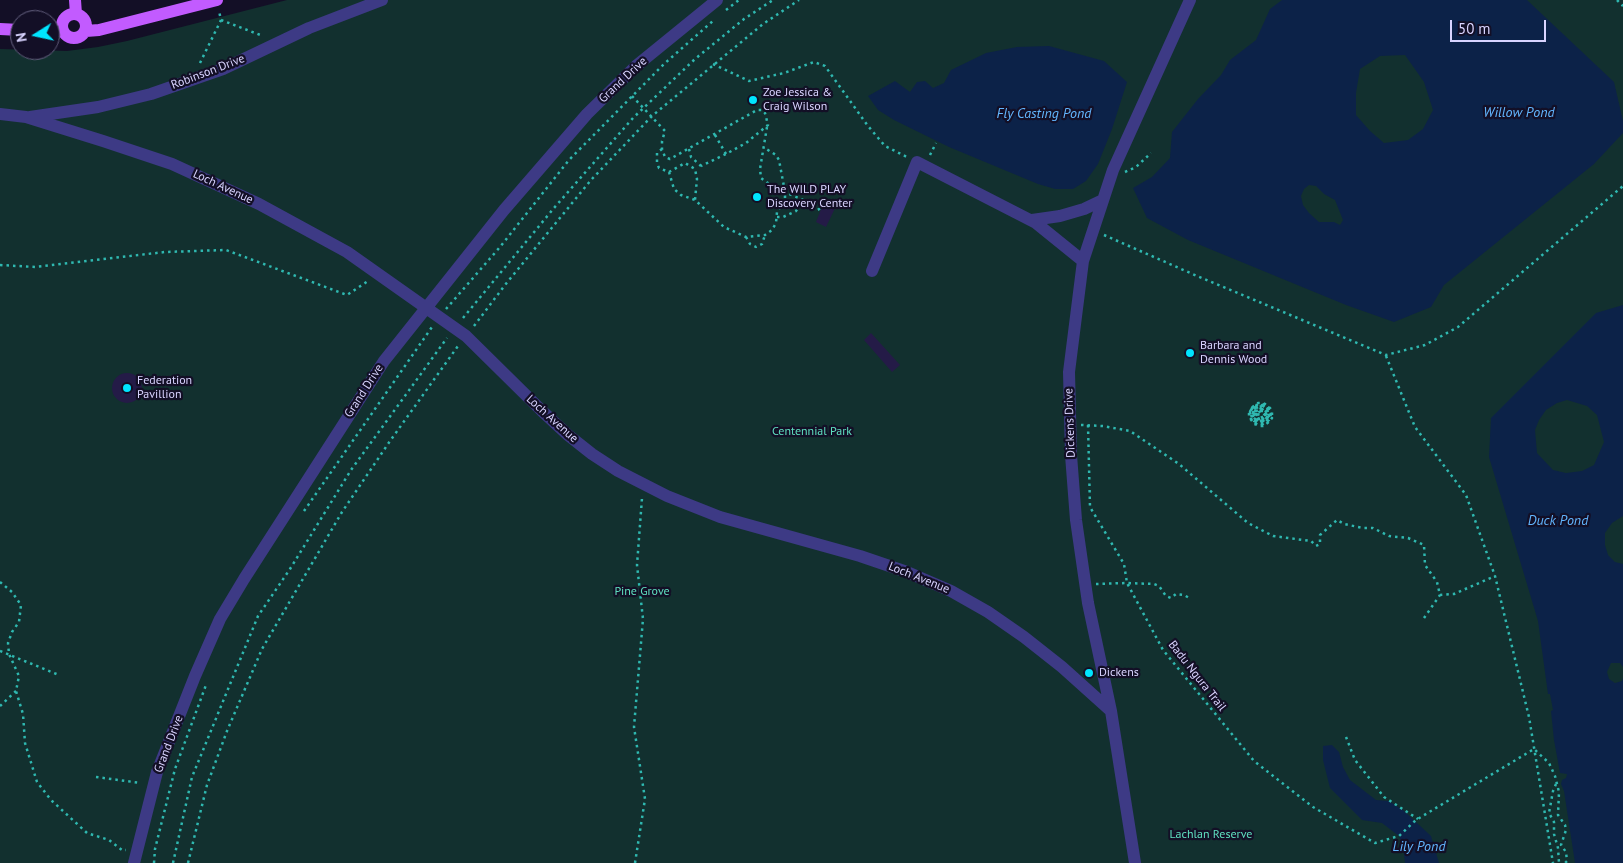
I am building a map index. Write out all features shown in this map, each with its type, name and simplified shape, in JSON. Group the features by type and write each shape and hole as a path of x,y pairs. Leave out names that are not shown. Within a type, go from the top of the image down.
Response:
{"main road":[{"path":"60,32 73,39 81,37 86,30 84,20 76,14 75,0"},
{"path":"86,30 100,30 217,0"},
{"path":"60,24 68,16 76,14"}],"street":[{"name":"Robinson Drive","path":"26,117 98,107 151,94 223,69 309,28 382,0"},
{"name":"Dickens Drive","path":"1135,863 1111,711 1085,585 1074,493 1069,395 1071,352 1083,261 1093,230 1112,175 1190,0"},
{"name":"Grand Drive","path":"135,858 157,772 220,619 384,361 504,210 587,114 636,66 689,24 712,2"},
{"name":"Loch Avenue","path":"0,114 26,117 103,140 172,164 259,204 346,252 440,316 466,336 568,435 592,454 667,496 720,517 860,556 907,572 951,591 988,612 1024,637 1062,666 1111,711"},
{"path":"872,271 917,162 1032,220 1083,261"},
{"path":"1032,220 1060,216 1084,209 1104,200"}],"path":[{"path":"301,516 440,316 500,247 569,160 664,64 739,0"},
{"path":"173,863 192,777 258,616 290,570 351,470 455,328 554,208 633,118 696,59 744,20 773,0"},
{"path":"188,863 207,785 227,730 262,650 342,512 390,441 505,285 591,180 652,116 763,24 799,0"},
{"path":"1617,0 1623,6"},
{"path":"192,80 221,18 279,42"},
{"path":"713,64 749,81 784,73 814,62 825,66 884,146 917,162"},
{"path":"632,96 665,131 662,149 665,157 670,159 757,110 762,110 765,113 768,125 763,147 760,170 761,178 773,187 817,206 820,211"},
{"path":"689,149 692,158 702,167 746,143 768,125"},
{"path":"715,135 726,154"},
{"path":"662,149 657,153 657,163 660,168 669,172 674,189 681,195 695,200 724,227 746,237 765,235 772,230 776,223 776,212 785,200 785,192 776,155 763,147"},
{"path":"1112,175 1136,167 1151,153"},
{"path":"669,172 692,158"},
{"path":"685,163 695,169 697,179 695,200"},
{"path":"1093,230 1196,276 1386,355 1425,345 1458,327 1623,186"},
{"path":"776,217 784,217 796,211 804,200"},
{"path":"746,237 750,244 756,247 762,244 765,235"},
{"path":"0,265 35,267 166,252 226,250 347,295 378,274"},
{"path":"1386,355 1416,427 1466,495 1495,576 1528,717 1553,863"},
{"path":"1249,411 1252,412 1258,406 1262,406 1256,408 1253,412 1258,413 1261,411 1265,416 1263,411 1256,412 1262,409 1255,411 1259,408 1265,410 1267,416 1265,411 1262,409 1266,414 1265,418 1262,420 1260,419 1264,416 1260,418 1256,414 1259,419 1255,414 1256,419 1260,421 1264,420 1267,416 1265,420 1259,421 1261,422 1265,420 1268,416 1268,411 1263,406 1267,409 1270,416 1268,409 1265,407 1260,405 1257,406 1251,410 1257,405 1263,405 1260,404 1254,406 1251,410 1251,408 1256,404 1262,403 1267,405 1270,408 1272,417 1269,408 1264,404 1268,408 1270,414 1269,420 1263,424 1259,424 1266,422 1269,417 1265,422 1260,423 1254,421 1251,413 1252,419 1254,421 1258,423 1256,424 1251,419 1250,413 1251,419 1253,422 1260,426 1267,423 1272,418 1269,422 1263,426 1260,426 1254,424 1250,420 1249,412 1253,413 1253,417 1258,422 1254,417 1254,413 1260,415"},
{"name":"Badu Ngura Trail","path":"1440,595 1437,582 1425,565 1424,545 1408,538 1389,536 1373,528 1344,524 1337,520 1320,534 1320,544 1316,546 1311,541 1273,536 1248,523 1179,464 1130,431 1103,426 1088,426 1090,506 1124,564 1127,583 1163,650 1254,761 1313,806 1375,843 1399,836 1417,819 1534,749"},
{"path":"635,863 645,799 634,727 643,619 637,565 643,484"},
{"path":"1424,618 1440,595 1454,594 1495,576"},
{"path":"0,582 12,592 21,605 19,622 12,632 8,643 9,654 19,676 16,691 23,714 25,743 37,782 51,800 87,833 109,840 135,858"},
{"path":"1085,585 1147,584 1159,586 1166,596 1171,598 1176,594 1184,595 1191,599"},
{"path":"0,651 59,675"},
{"path":"154,863 155,849 175,768 209,678"},
{"path":"0,706 16,691"},
{"path":"1346,737 1355,760 1384,797 1417,819"},
{"path":"1534,749 1549,763 1559,792 1560,817 1564,821 1566,830 1559,846 1559,863"},
{"path":"96,777 154,785"},
{"path":"1556,784 1553,791 1550,816 1554,819 1555,840 1566,852 1567,861 1565,863"},
{"path":"1554,819 1560,817"}],"green space":[{"name":"Centennial Park","path":"287,0 1623,0 1623,863 0,863 0,49 10,49 10,60 60,60 60,51 98,47"}],"water":[{"name":"Willow Pond","path":"1282,0 1527,0 1614,82 1623,121 1623,133 1594,164 1444,285 1431,307 1394,322 1346,305 1188,240 1147,218 1133,188 1152,177 1170,158 1172,132 1198,99 1221,75 1230,60 1256,40 1270,9","holes":["1405,55 1424,82 1433,110 1423,129 1408,140 1384,143 1356,115 1356,93 1360,69 1380,56","1309,185 1316,186 1324,194 1335,200 1343,220 1340,225 1334,222 1319,222 1309,213 1303,205 1301,196 1304,189"]},
{"name":"Fly Casting Pond","path":"1049,46 1104,61 1127,82 1112,129 1098,164 1086,181 1073,189 1055,189 1038,184 949,147 878,110 868,96 895,81 910,92 917,82 925,81 933,88 944,83 951,70 986,53 1017,47"},
{"name":"Duck Pond","path":"1623,305 1623,516 1612,523 1605,533 1605,545 1608,555 1615,562 1623,564 1623,667 1620,663 1611,663 1607,672 1609,679 1615,683 1622,681 1623,678 1623,863 1575,863 1564,791 1561,784 1567,774 1560,773 1554,740 1551,711 1553,710 1550,694 1548,694 1538,621 1489,457 1491,418 1596,313","holes":["1567,400 1587,406 1597,415 1604,442 1594,465 1582,471 1566,473 1553,470 1537,453 1535,430 1539,420 1546,410 1557,403"]},
{"name":"Lily Pond","path":"1332,745 1339,752 1343,767 1350,780 1376,800 1389,801 1403,810 1431,836 1439,863 1405,863 1403,846 1399,836 1382,823 1362,820 1330,788 1323,760 1323,746"}],"building":[{"path":"825,199 837,204 826,227 816,222"},
{"path":"871,333 900,365 892,372 864,340"},
{"name":"Federation Pavillion","path":"127,373 133,374 141,382 141,394 133,402 127,403 121,402 113,394 112,388 113,382 121,374"}],"place":[{"name":"Zoe Jessica & Craig Wilson","path":"753,100"},
{"name":"The WILD PLAY Discovery Center","path":"757,197"},
{"name":"Barbara and Dennis Wood","path":"1190,353"},
{"name":"Federation Pavillion","path":"127,388"},
{"name":"Dickens","path":"1089,673"}],"park label":[{"name":"Pine Grove","path":"642,592"},
{"name":"Lachlan Reserve","path":"1211,835"}]}
